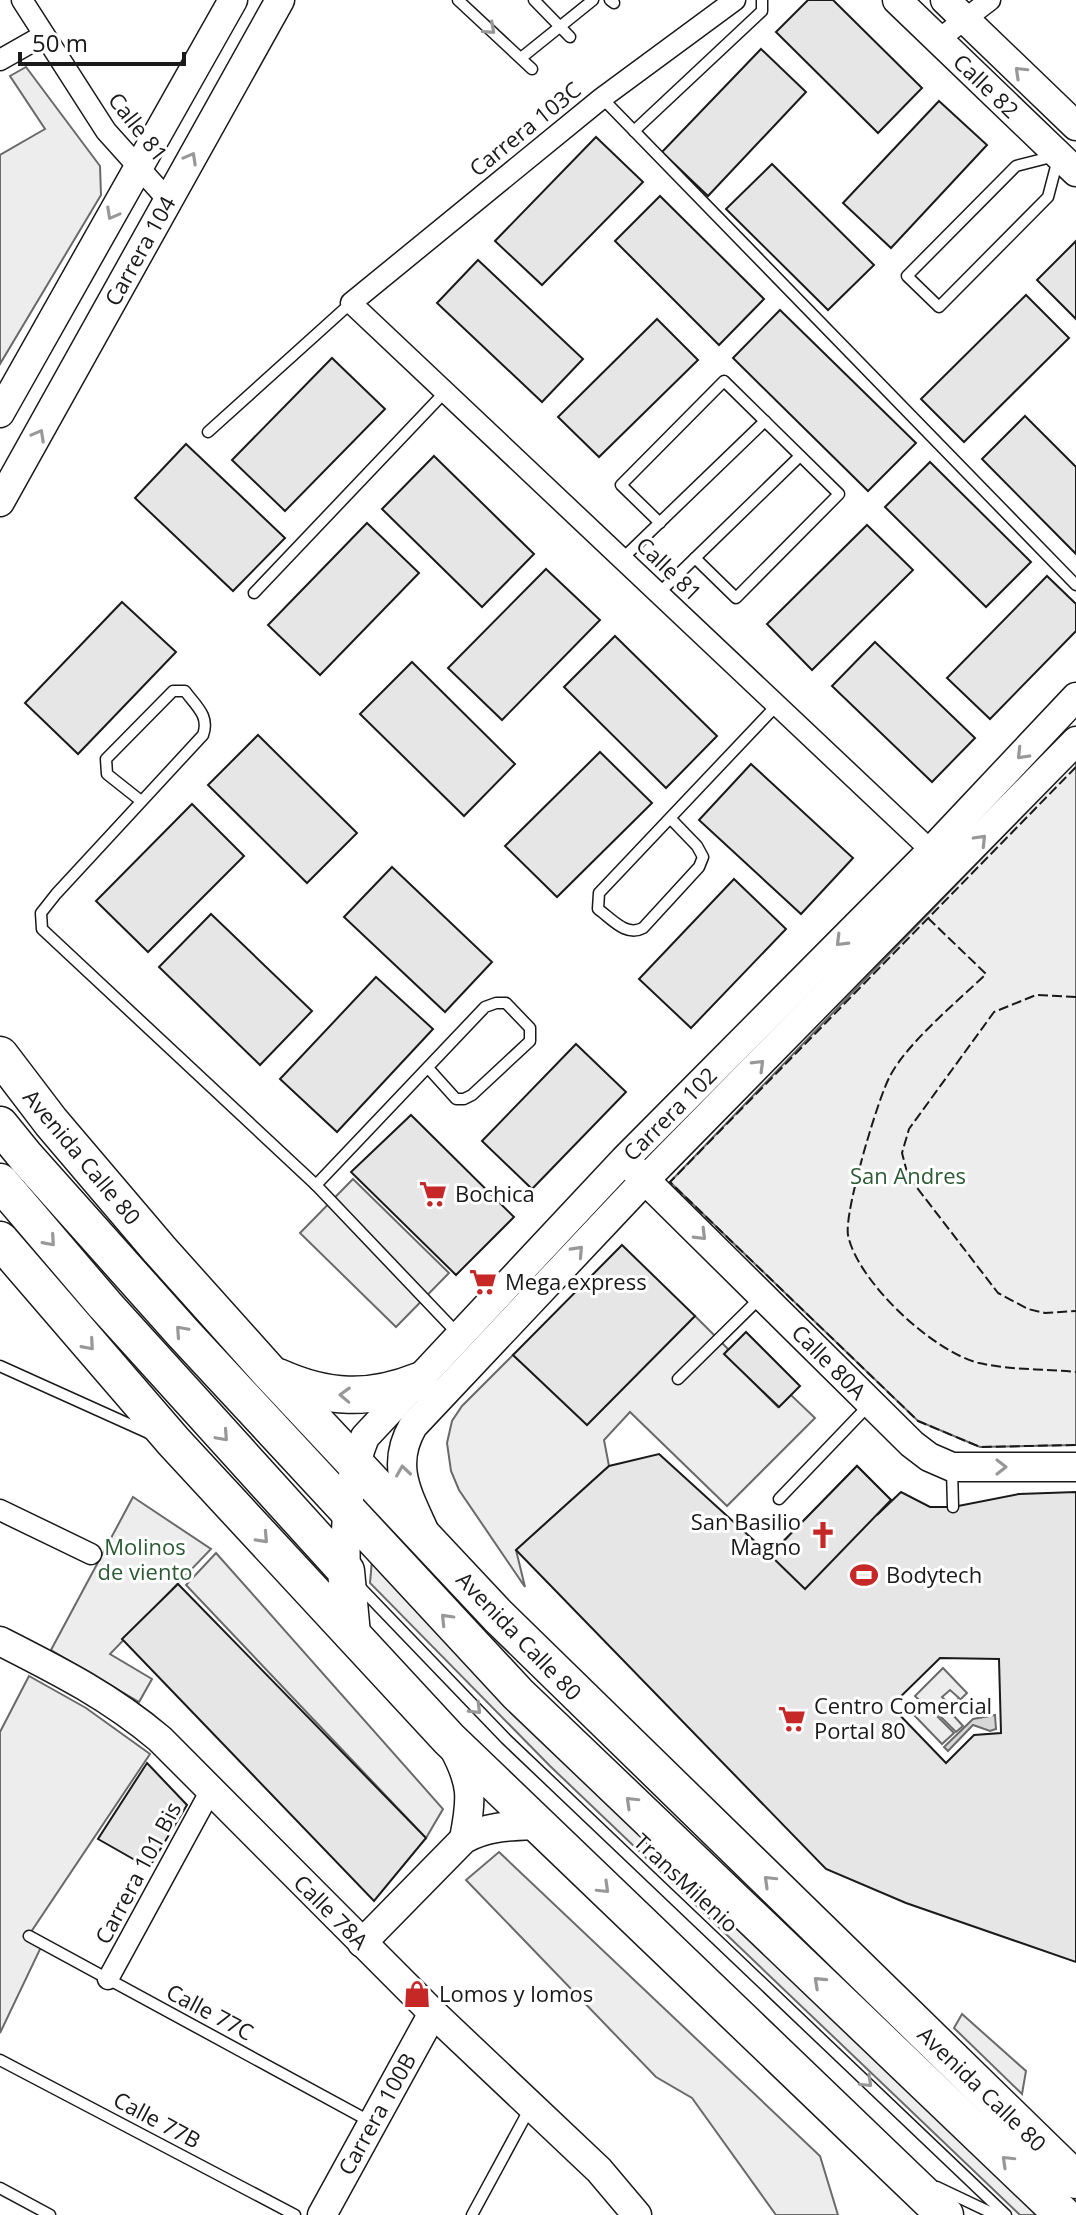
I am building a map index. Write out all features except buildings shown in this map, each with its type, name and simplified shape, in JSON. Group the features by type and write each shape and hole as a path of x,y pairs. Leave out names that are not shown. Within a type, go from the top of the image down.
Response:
{"highway":[{"name":"Avenida Calle 80","path":"0,1055 51,1122 159,1249 429,1543 595,1714 1076,2180"},
{"name":"Avenida Calle 80","path":"0,1125 347,1513 518,1694 1063,2215"},
{"path":"0,1182 105,1305 346,1571 352,1634"},
{"path":"0,1240 174,1442 449,1739 945,2215"},
{"path":"271,1374 300,1387 349,1397 373,1395 419,1381"}],"street":[{"name":"Carrera 104","path":"0,413 233,0"},
{"name":"Carrera 104","path":"0,502 280,0"},
{"name":"Carrera 103C","path":"351,303 602,98 735,0"},
{"name":"Calle 82","path":"897,0 1070,156"},
{"path":"938,40 955,10 990,0"},
{"name":"Calle 81","path":"25,1 106,131 168,200"},
{"name":"Calle 82","path":"955,10 1076,126"},
{"path":"0,60 44,35"},
{"name":"Calle 81","path":"351,303 941,861"},
{"name":"Carrera 102","path":"429,1543 406,1492 401,1463 406,1438 413,1426 941,861 1076,697"},
{"name":"Carrera 102","path":"346,1571 347,1513 355,1461 365,1437 624,1160 941,861 1076,741"},
{"name":"Calle 80A","path":"624,1160 871,1403 929,1457 952,1467"},
{"path":"0,1269 38,1286"},
{"path":"952,1467 1076,1467"},
{"path":"0,1510 91,1554"},
{"name":"Calle 78A","path":"0,1641 99,1692 130,1714 211,1790 433,2013 599,2170 637,2215"},
{"path":"449,1739 466,1772 469,1786 470,1809 464,1839"},
{"name":"Carrera 101 Bis","path":"108,1979 211,1790"},
{"path":"362,1943 464,1839 479,1830 493,1827 537,1825"},
{"name":"Carrera 100B","path":"322,2215 433,2013"}],"lane":[{"path":"458,0 532,69"},
{"path":"521,58 593,0"},
{"path":"634,131 762,11 762,0"},
{"path":"538,1 570,37"},
{"path":"602,98 1076,585"},
{"path":"1070,156 1048,197 939,307 907,276 1016,166 1070,156"},
{"path":"208,432 351,303"},
{"path":"660,523 621,485 724,381 839,494 736,598 695,558"},
{"path":"254,593 445,392"},
{"path":"623,558 765,421"},
{"path":"658,594 800,456"},
{"path":"141,801 107,774 106,759 173,691 185,691 205,717 203,735 41,913 42,929 316,1185 461,1337"},
{"path":"670,818 697,846 703,857 699,867 643,928 627,931 598,909 599,893 670,818 777,705"},
{"path":"316,1185 485,1007 506,1003 530,1028 530,1041 464,1099 456,1099 429,1069"},
{"path":"678,1379 762,1296"},
{"path":"0,1366 133,1428 174,1442"},
{"path":"779,1499 871,1403"},
{"path":"952,1467 953,1507"},
{"name":"TransMilenio","path":"346,1571 506,1739 1006,2215"},
{"name":"Calle 77C","path":"29,1936 373,2122"},
{"name":"Calle 77B","path":"0,2060 295,2215"},
{"path":"472,2215 531,2105"},
{"path":"895,2167 996,2215"},
{"path":"0,2188 50,2215"}],"shaded area":[{"path":"26,67 100,166 101,195 0,364 0,155 45,129 10,76"},
{"name":"San Andres","path":"1076,760 1076,1445 980,1447 918,1421 670,1182"},
{"path":"353,1179 449,1273 396,1327 300,1233"},
{"path":"695,1316 728,1349 725,1354 778,1407 791,1395 815,1418 727,1506 630,1412 604,1440 609,1466 516,1550 525,1587 459,1490 451,1471 447,1443 452,1421 462,1406 513,1355 587,1424"},
{"name":"Molinos de viento","path":"133,1497 211,1549 110,1654 152,1679 139,1702 51,1650"},
{"path":"216,1553 443,1809 426,1838 186,1585"},
{"path":"372,1560 1040,2215 1020,2215 550,1766 370,1583"},
{"path":"943,1668 967,1693 957,1703 959,1698 950,1690 942,1697 954,1706 951,1708 952,1714 963,1726 956,1732 915,1696"},
{"path":"29,1676 86,1708 150,1754 29,1935 43,1943 0,2033 0,1732"},
{"path":"921,1704 954,1733 942,1744 912,1713"},
{"path":"995,1715 996,1729 990,1731 973,1725 948,1751 944,1747 973,1719"},
{"path":"499,1852 820,2156 838,2215 776,2215 692,2098 656,2077 466,1880"},
{"path":"962,2014 1026,2071 1022,2094 954,2028"}],"fence":[{"path":"1076,767 670,1182 918,1421 980,1447 1076,1445"},
{"path":"928,918 986,974 921,1036 890,1076 863,1155 851,1204 848,1235 854,1253 881,1293 940,1345 979,1363 1076,1372"},
{"path":"1076,997 1036,995 994,1012 909,1129 902,1153 908,1176 998,1293 1028,1309 1045,1313 1076,1311"}],"place":[{"name":"Bochica","path":"433,1194"},
{"name":"Mega express","path":"483,1282"},
{"name":"San Basilio Magno","path":"823,1535"},
{"name":"Bodytech","path":"864,1575"},
{"name":"Centro Comercial Portal 80","path":"792,1719"},
{"name":"Lomos y lomos","path":"417,1994"}]}
